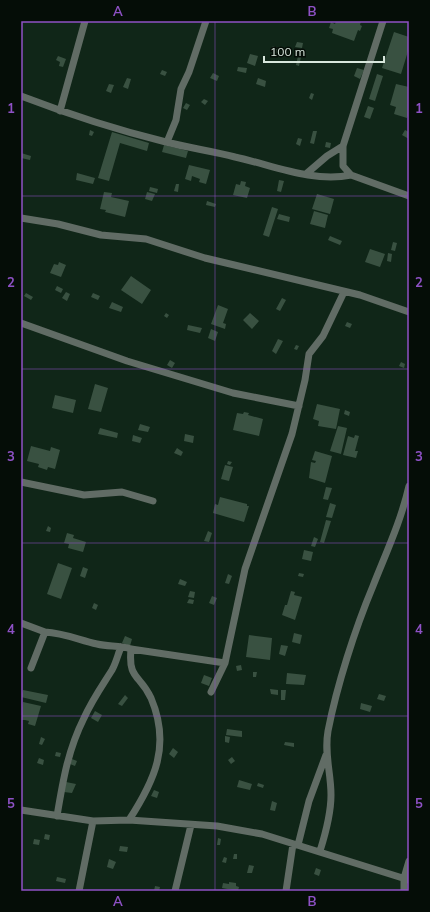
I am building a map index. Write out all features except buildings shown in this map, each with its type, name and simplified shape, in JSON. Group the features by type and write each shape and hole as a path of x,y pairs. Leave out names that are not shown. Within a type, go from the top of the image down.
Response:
{"street":[{"path":"60,111 85,21"},
{"path":"167,142 176,120 181,89 189,72 206,21"},
{"path":"351,175 343,166 343,146 383,21"},
{"path":"21,96 60,111 167,142 202,148 327,178 351,175 409,196"},
{"path":"306,174 327,156 343,146"},
{"path":"21,218 58,224 101,235 146,239 205,258 360,295 409,312"},
{"path":"211,692 225,663 246,569 292,434 310,354 323,336 344,292"},
{"path":"21,323 150,368 233,393 271,402 299,406"},
{"path":"21,482 84,495 122,492 153,501"},
{"path":"320,851 330,813 331,794 326,755 328,731 347,659 370,593 398,525 409,486"},
{"path":"21,623 45,632 65,634 105,646 117,645 131,649 225,663"},
{"path":"31,668 45,632"},
{"path":"57,816 66,764 72,747 83,719 103,681 112,669 121,647"},
{"path":"129,820 145,796 161,750 160,722 150,697 131,671 131,649"},
{"path":"286,891 296,845 309,801 326,755"},
{"path":"21,810 93,821 129,820 191,826 217,826 262,834 407,879"},
{"path":"79,891 93,821"},
{"path":"174,891 191,826"},
{"path":"404,891 409,861"}]}
